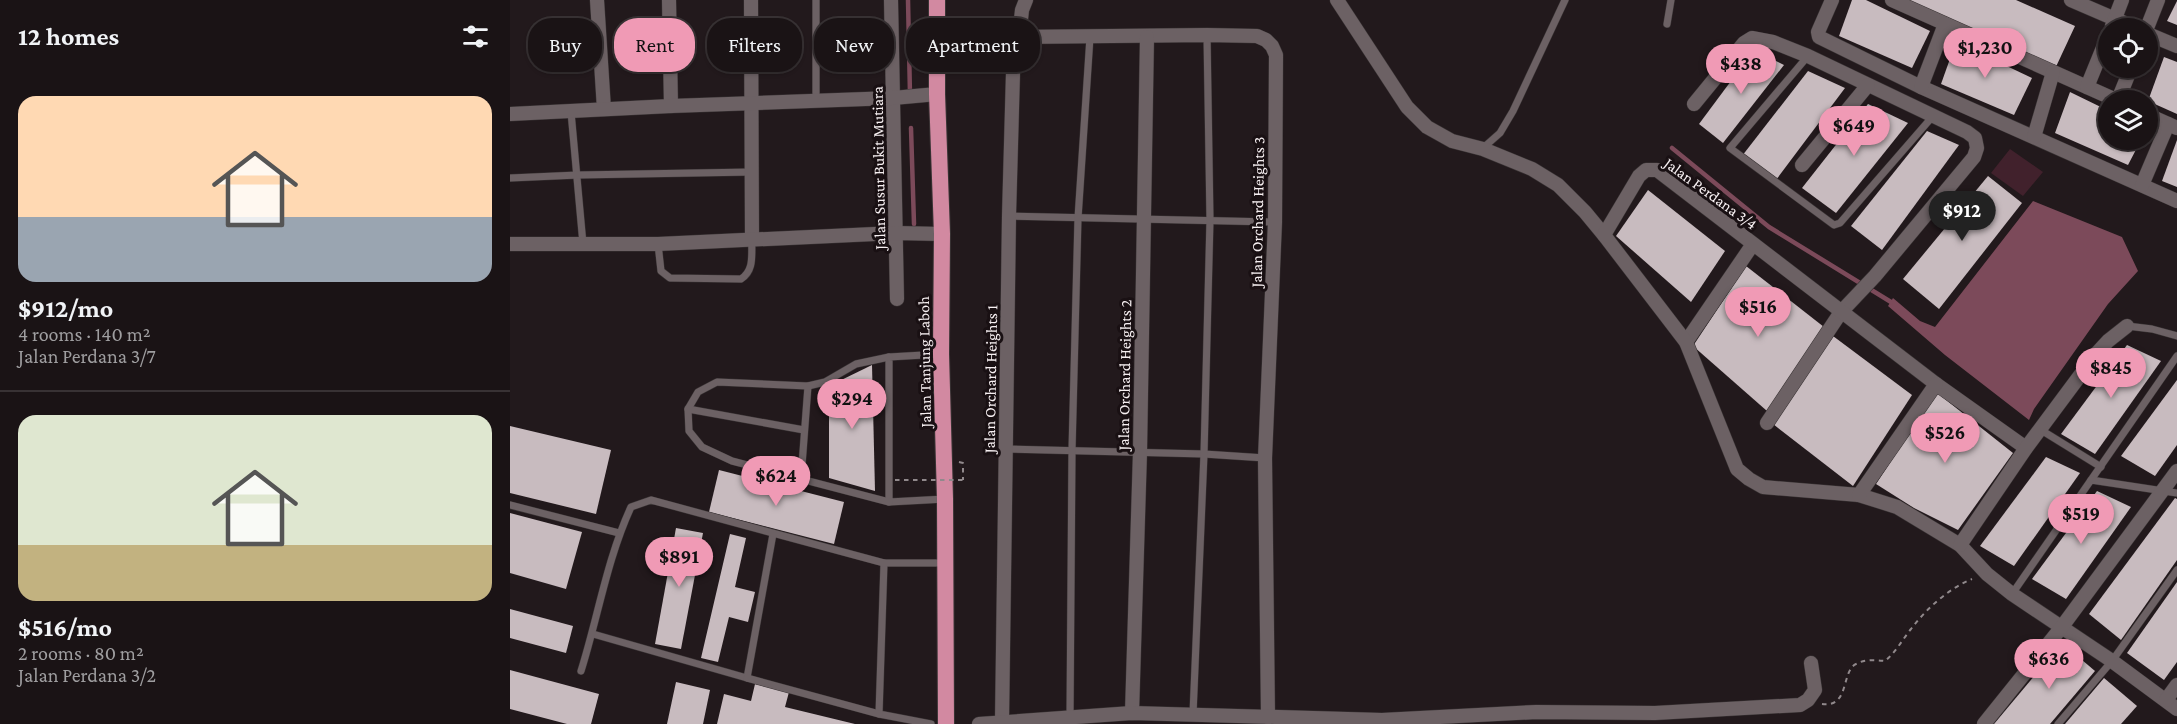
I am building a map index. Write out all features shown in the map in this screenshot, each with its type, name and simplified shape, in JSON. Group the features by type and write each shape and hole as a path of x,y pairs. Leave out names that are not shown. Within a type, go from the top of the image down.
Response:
{"highway":[{"name":"Jalan Tanjung Laboh","path":"937,0 937,18"},
{"name":"Jalan Tanjung Laboh","path":"937,72 942,234 941,354 945,499 946,724"}],"street":[{"path":"597,0 603,109"},
{"path":"669,0 671,106"},
{"path":"751,0 752,239"},
{"name":"Jalan Susur Bukit Mutiara","path":"891,0 906,97 896,233 897,299"},
{"name":"Jalan Orchard Heights 1","path":"1020,18 1026,0"},
{"path":"1337,0 1407,107 1427,127 1452,141 1483,149 1532,169 1558,185 1585,212 1686,342 1737,469 1763,487 1858,495 1897,507 1932,526 1960,545 1987,574 2012,594 2177,709"},
{"path":"1832,0 1818,32 1819,37 1921,87 2177,201"},
{"path":"1892,0 2098,92"},
{"path":"2070,0 2102,18"},
{"path":"2115,18 2122,0"},
{"path":"2150,18 2158,0"},
{"path":"1921,87 1945,24"},
{"name":"Jalan Orchard Heights 3","path":"1040,37 1257,36 1272,46 1276,56 1275,222 1265,458 1268,717"},
{"name":"Jalan Orchard Heights 2","path":"1132,713 1140,452 1147,37"},
{"path":"1694,104 1744,43 1752,38 1773,42 1808,56 1975,138 1977,148 1974,158 1875,276 1841,312 1767,423"},
{"path":"2158,38 2177,46"},
{"path":"2087,87 2098,60"},
{"name":"Jalan Orchard Heights 1","path":"1002,722 1009,216 1015,72"},
{"path":"2034,137 2053,72"},
{"path":"1802,165 1868,85"},
{"path":"510,114 906,97 937,93"},
{"path":"2142,185 2173,126 2158,119"},
{"name":"Jalan Perdana 3/4","path":"1604,235 1639,176 1646,170 1656,171 1936,384 2026,448"},
{"path":"510,244 658,244 896,233 942,234"},
{"path":"1686,342 1752,244"},
{"path":"1960,545 2026,448 2096,354 2127,326"},
{"path":"1858,495 1936,384"},
{"path":"1984,724 2170,492 2177,471"},
{"path":"979,724 1048,722 1070,717 1132,713 1382,720 1536,712 1655,713 1800,705 1808,700 1815,690 1811,663"},
{"path":"2166,700 2177,685"}],"lane":[{"path":"816,0 816,100"},
{"path":"1483,149 1500,133 1565,0"},
{"path":"1667,24 1671,0"},
{"path":"1193,714 1204,454 1210,220 1207,35"},
{"path":"1070,717 1072,450 1078,218 1090,37"},
{"path":"1808,56 1730,148 1834,225 1840,222 1933,116"},
{"path":"571,112 583,244"},
{"path":"510,178 752,172"},
{"path":"1009,216 1275,222"},
{"path":"658,244 661,271 670,278 741,279 751,269 752,239"},
{"path":"2127,326 2152,329 2177,336"},
{"path":"941,354 889,357 855,364 825,382 808,386 717,382 698,392 688,409 689,431 702,447 732,461 889,502 945,499"},
{"path":"2012,594 2177,356"},
{"path":"889,357 889,502"},
{"path":"801,478 808,386"},
{"path":"688,409 804,430"},
{"path":"2041,430 2101,467"},
{"path":"1005,449 1204,454 1265,458"},
{"path":"2091,480 2170,492"},
{"path":"581,671 619,533 631,507 651,500 884,563 944,563"},
{"path":"510,505 619,533"},
{"path":"747,678 773,534"},
{"path":"879,714 884,563"},
{"path":"2058,724 2112,662 2177,570"},
{"path":"593,634 879,714 931,724"}],"path":[{"path":"895,480 963,480 963,463"},
{"path":"1808,700 1828,705 1841,697 1848,672 1854,664 1872,660 1885,661 1897,652 1914,625 1934,604 1960,584 1987,574"}],"shaded area":[{"path":"2010,149 2043,172 2023,196 1991,173"},
{"path":"2033,201 2122,237 2138,271 2108,304 2034,409 2029,420 1945,355 1888,306 1893,298 1920,321 1935,327"}],"building":[{"path":"1852,0 1866,0 1930,31 1912,68 1839,36"},
{"path":"1902,0 2016,0 2075,26 2054,71"},
{"path":"2177,1 2177,25 2167,21"},
{"path":"1956,42 2032,78 2014,115 1941,84"},
{"path":"1754,50 1784,65 1723,143 1699,124"},
{"path":"2164,57 2177,62 2177,114 2158,105 2158,90 2152,90"},
{"path":"1808,71 1845,88 1776,180 1742,156"},
{"path":"2070,92 2098,106 2098,150 2136,150 2128,165 2055,133"},
{"path":"1868,104 1908,123 1836,213 1802,188"},
{"path":"1927,131 1959,145 1882,250 1851,226"},
{"path":"2177,140 2177,187 2162,181"},
{"path":"1988,176 2022,203 1939,309 1903,279"},
{"path":"1648,190 1725,251 1691,302 1616,236"},
{"path":"1746,266 1824,327 1767,411 1693,346"},
{"path":"1833,336 1912,395 1853,486 1773,424"},
{"path":"2127,345 2161,361 2095,454 2061,434"},
{"path":"872,365 875,491 829,478 829,386"},
{"path":"2177,380 2177,445 2155,476 2121,456"},
{"path":"1936,392 2013,453 1958,530 1914,508 1876,484"},
{"path":"510,426 611,450 596,514 510,493"},
{"path":"2046,457 2080,473 2014,566 1980,546"},
{"path":"719,470 844,502 834,544 709,512"},
{"path":"2097,491 2131,507 2066,599 2032,579"},
{"path":"2175,498 2177,499 2177,560 2121,640 2089,614"},
{"path":"510,513 582,532 566,589 510,573"},
{"path":"676,528 703,533 681,649 655,644"},
{"path":"730,534 746,538 735,587 755,592 748,622 729,617 718,662 701,658"},
{"path":"2177,582 2177,662 2164,680 2127,653"},
{"path":"510,609 573,626 566,653 510,638"},
{"path":"2062,643 2095,671 2050,724 1994,724"},
{"path":"510,670 599,694 591,724 567,724 510,709"},
{"path":"2104,678 2137,706 2121,724 2065,724"},
{"path":"676,682 710,690 703,724 667,724"},
{"path":"755,684 789,692 785,707 855,724 717,724 724,694 751,701"}],"waterway":[{"path":"908,0 910,95"},
{"path":"911,128 914,224"},
{"path":"1672,148 1769,227 1891,302"}]}
